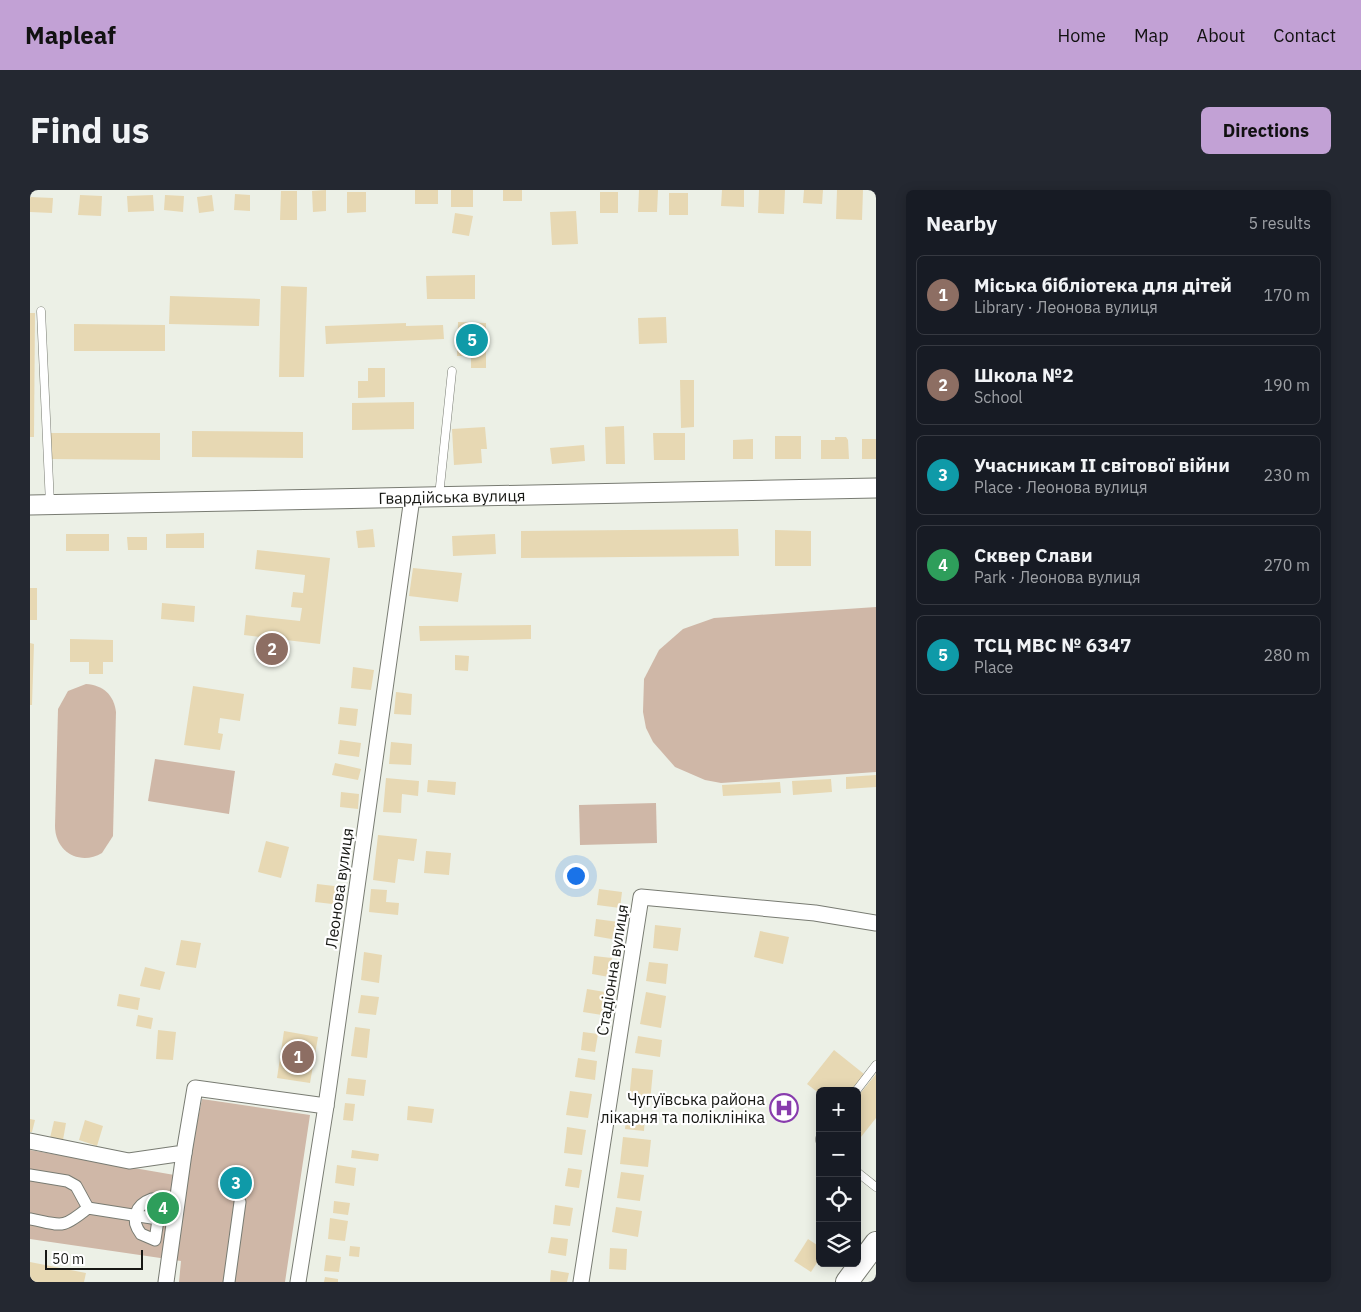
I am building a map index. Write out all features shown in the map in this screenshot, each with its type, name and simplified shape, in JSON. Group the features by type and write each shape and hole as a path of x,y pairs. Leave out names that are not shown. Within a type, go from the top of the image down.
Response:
{"main road":[{"path":"847,1282 876,1243"}],"street":[{"name":"Гвардійська вулиця","path":"30,505 876,488"},
{"name":"Леонова вулиця","path":"298,1282 326,1106 412,498"},
{"name":"Стадіонна вулиця","path":"581,1282 641,897 815,913 876,923"},
{"path":"166,1282 195,1088 326,1106"},
{"path":"30,1141 129,1160 184,1153"},
{"path":"30,1176 67,1181 76,1186 88,1208"},
{"path":"160,1200 155,1240 146,1238 137,1229 135,1216 140,1205 146,1201 160,1200"},
{"path":"229,1282 240,1202"},
{"path":"30,1219 61,1225 69,1224 88,1208 158,1219"}],"lane":[{"path":"41,311 50,504"},
{"path":"438,498 452,371"},
{"path":"859,1087 876,1065"},
{"path":"861,1175 876,1187"}],"shaded area":[{"path":"876,607 876,772 721,783 705,780 675,767 653,742 646,728 643,712 644,679 659,650 683,629 714,618"},
{"path":"86,684 98,686 107,692 113,701 116,712 113,836 102,853 94,857 85,858 70,854 64,849 59,843 55,826 58,709 68,691"},
{"path":"155,759 235,771 229,814 148,801"},
{"path":"656,803 657,843 580,845 579,805"},
{"path":"202,1099 310,1115 285,1282 179,1282 181,1261 30,1239 30,1150 186,1177"}],"building":[{"path":"326,190 326,211 313,212 312,191"},
{"path":"415,190 438,190 438,204 415,204"},
{"path":"451,190 473,190 473,207 451,207"},
{"path":"503,190 522,190 522,201 503,201"},
{"path":"639,190 658,190 657,212 638,212"},
{"path":"722,190 744,190 744,207 721,206"},
{"path":"759,190 785,190 784,214 758,213"},
{"path":"804,190 823,190 822,204 803,203"},
{"path":"837,190 863,190 862,220 836,219"},
{"path":"281,191 297,191 297,220 280,220"},
{"path":"347,192 366,192 366,212 347,213"},
{"path":"600,192 618,192 618,213 600,213"},
{"path":"669,193 688,193 688,215 669,215"},
{"path":"235,194 250,195 250,211 234,210"},
{"path":"80,195 102,196 101,216 78,215"},
{"path":"153,195 154,211 128,212 127,196"},
{"path":"165,195 184,196 183,212 164,210"},
{"path":"212,195 214,211 199,213 197,197"},
{"path":"30,197 53,198 52,213 30,212"},
{"path":"576,211 578,244 552,245 550,212"},
{"path":"455,213 473,216 469,236 452,233"},
{"path":"475,275 475,299 427,299 426,276"},
{"path":"281,286 307,287 304,377 279,377"},
{"path":"170,296 260,299 259,326 169,324"},
{"path":"30,313 35,313 34,437 30,437"},
{"path":"666,317 667,343 639,344 638,318"},
{"path":"458,322 486,323 486,368 471,368 471,356 457,356"},
{"path":"406,323 406,326 443,325 444,339 326,344 325,326"},
{"path":"74,324 165,325 165,351 74,351"},
{"path":"368,368 385,368 385,397 358,398 358,381 368,381"},
{"path":"680,380 694,380 694,427 681,428"},
{"path":"414,402 414,429 352,430 352,403"},
{"path":"624,426 625,464 606,464 605,427"},
{"path":"485,427 487,449 481,449 482,463 454,465 452,429"},
{"path":"192,431 303,432 303,458 192,457"},
{"path":"50,433 160,433 160,460 50,459"},
{"path":"653,433 685,433 685,460 654,460"},
{"path":"775,436 801,436 801,459 775,459"},
{"path":"835,437 846,437 848,440 849,459 821,459 821,440 835,440"},
{"path":"753,439 753,459 733,459 733,440"},
{"path":"862,439 876,439 876,459 862,459"},
{"path":"584,445 585,461 552,464 550,448"},
{"path":"373,529 375,547 358,548 356,531"},
{"path":"738,529 739,556 521,558 521,531"},
{"path":"775,530 811,531 811,566 775,566"},
{"path":"204,533 204,548 166,548 166,534"},
{"path":"66,534 109,534 109,551 66,551"},
{"path":"495,534 496,554 453,556 452,536"},
{"path":"127,537 147,537 147,550 128,550"},
{"path":"257,550 330,558 320,644 244,635 246,615 300,621 302,608 291,607 293,592 303,593 305,575 255,569"},
{"path":"413,568 462,573 458,602 409,596"},
{"path":"30,588 37,588 37,620 30,620"},
{"path":"162,603 195,606 194,622 161,619"},
{"path":"531,625 531,639 420,641 419,626"},
{"path":"70,639 113,640 113,662 103,662 103,674 89,674 89,662 70,662"},
{"path":"30,643 34,644 32,705 30,705"},
{"path":"455,655 469,656 468,671 455,670"},
{"path":"353,667 374,670 371,690 351,688"},
{"path":"193,686 244,694 240,721 220,718 218,733 223,734 220,750 184,745"},
{"path":"396,692 412,694 411,715 394,714"},
{"path":"340,707 358,709 356,726 338,724"},
{"path":"340,740 361,743 359,757 338,754"},
{"path":"391,742 412,744 411,765 389,764"},
{"path":"335,763 361,769 358,780 332,775"},
{"path":"876,775 876,787 846,789 846,777"},
{"path":"386,778 419,781 418,796 402,794 401,813 383,812"},
{"path":"831,779 832,792 793,795 792,781"},
{"path":"428,780 456,782 455,795 427,792"},
{"path":"780,782 781,793 723,796 722,785"},
{"path":"341,792 359,794 358,809 340,807"},
{"path":"378,835 417,839 414,861 398,859 395,883 373,880"},
{"path":"266,841 289,847 281,878 258,872"},
{"path":"426,851 451,853 449,875 424,873"},
{"path":"317,884 343,887 341,905 315,902"},
{"path":"371,889 387,890 386,902 399,903 398,915 369,912"},
{"path":"599,889 622,892 620,908 597,905"},
{"path":"596,919 619,922 617,940 594,936"},
{"path":"655,925 681,928 678,951 653,948"},
{"path":"760,931 789,937 783,964 754,957"},
{"path":"181,940 201,943 196,968 176,965"},
{"path":"364,952 382,955 379,983 361,980"},
{"path":"594,956 612,958 609,977 592,974"},
{"path":"649,962 668,964 666,984 646,981"},
{"path":"145,967 165,972 160,990 140,986"},
{"path":"587,989 605,992 602,1015 583,1012"},
{"path":"646,992 666,996 661,1028 640,1024"},
{"path":"119,994 140,998 138,1010 117,1006"},
{"path":"361,995 379,997 376,1015 358,1013"},
{"path":"138,1015 153,1018 151,1029 136,1026"},
{"path":"355,1027 370,1029 367,1058 351,1056"},
{"path":"158,1030 176,1032 173,1060 156,1059"},
{"path":"284,1031 318,1037 310,1083 277,1078"},
{"path":"583,1032 598,1034 595,1052 581,1050"},
{"path":"638,1036 662,1040 660,1057 635,1053"},
{"path":"834,1050 864,1074 854,1087 816,1087 816,1091 807,1084"},
{"path":"578,1058 597,1061 595,1080 575,1077"},
{"path":"632,1068 653,1070 650,1102 629,1100"},
{"path":"876,1074 876,1118 861,1137 861,1132 861,1093"},
{"path":"348,1078 366,1080 364,1096 346,1094"},
{"path":"570,1091 592,1094 588,1118 566,1115"},
{"path":"345,1103 355,1104 353,1121 343,1120"},
{"path":"408,1106 434,1109 432,1123 407,1120"},
{"path":"626,1116 645,1117 644,1131 625,1129"},
{"path":"30,1119 35,1120 32,1132 30,1132"},
{"path":"85,1120 103,1126 97,1146 79,1140"},
{"path":"54,1121 66,1123 63,1140 50,1138"},
{"path":"567,1127 586,1130 582,1155 564,1153"},
{"path":"623,1137 651,1140 648,1167 620,1164"},
{"path":"352,1150 379,1154 378,1161 351,1158"},
{"path":"337,1165 356,1168 354,1186 335,1183"},
{"path":"568,1168 582,1170 579,1188 565,1186"},
{"path":"621,1172 644,1175 640,1201 617,1198"},
{"path":"334,1201 350,1203 348,1215 333,1213"},
{"path":"555,1205 573,1208 570,1226 553,1224"},
{"path":"616,1207 642,1211 638,1237 612,1232"},
{"path":"330,1218 348,1221 345,1241 328,1239"},
{"path":"551,1237 568,1239 566,1256 548,1253"},
{"path":"808,1239 816,1244 816,1264 811,1272 794,1261"},
{"path":"350,1246 360,1247 359,1257 349,1256"},
{"path":"610,1248 627,1249 626,1270 609,1269"},
{"path":"326,1255 341,1257 339,1272 324,1271"},
{"path":"30,1262 86,1273 84,1282 30,1282"},
{"path":"551,1270 569,1273 567,1282 550,1282"},
{"path":"325,1277 338,1279 338,1282 324,1282"}],"place":[{"name":"ТСЦ МВС № 6347","path":"472,340"},
{"name":"Школа №2","path":"272,649"},
{"name":"Міська бібліотека для дітей","path":"298,1057"},
{"name":"Чугуївська района лікарня та поліклініка","path":"784,1108"},
{"name":"Учасникам II світової війни","path":"236,1183"},
{"name":"Сквер Слави","path":"163,1208"}]}
